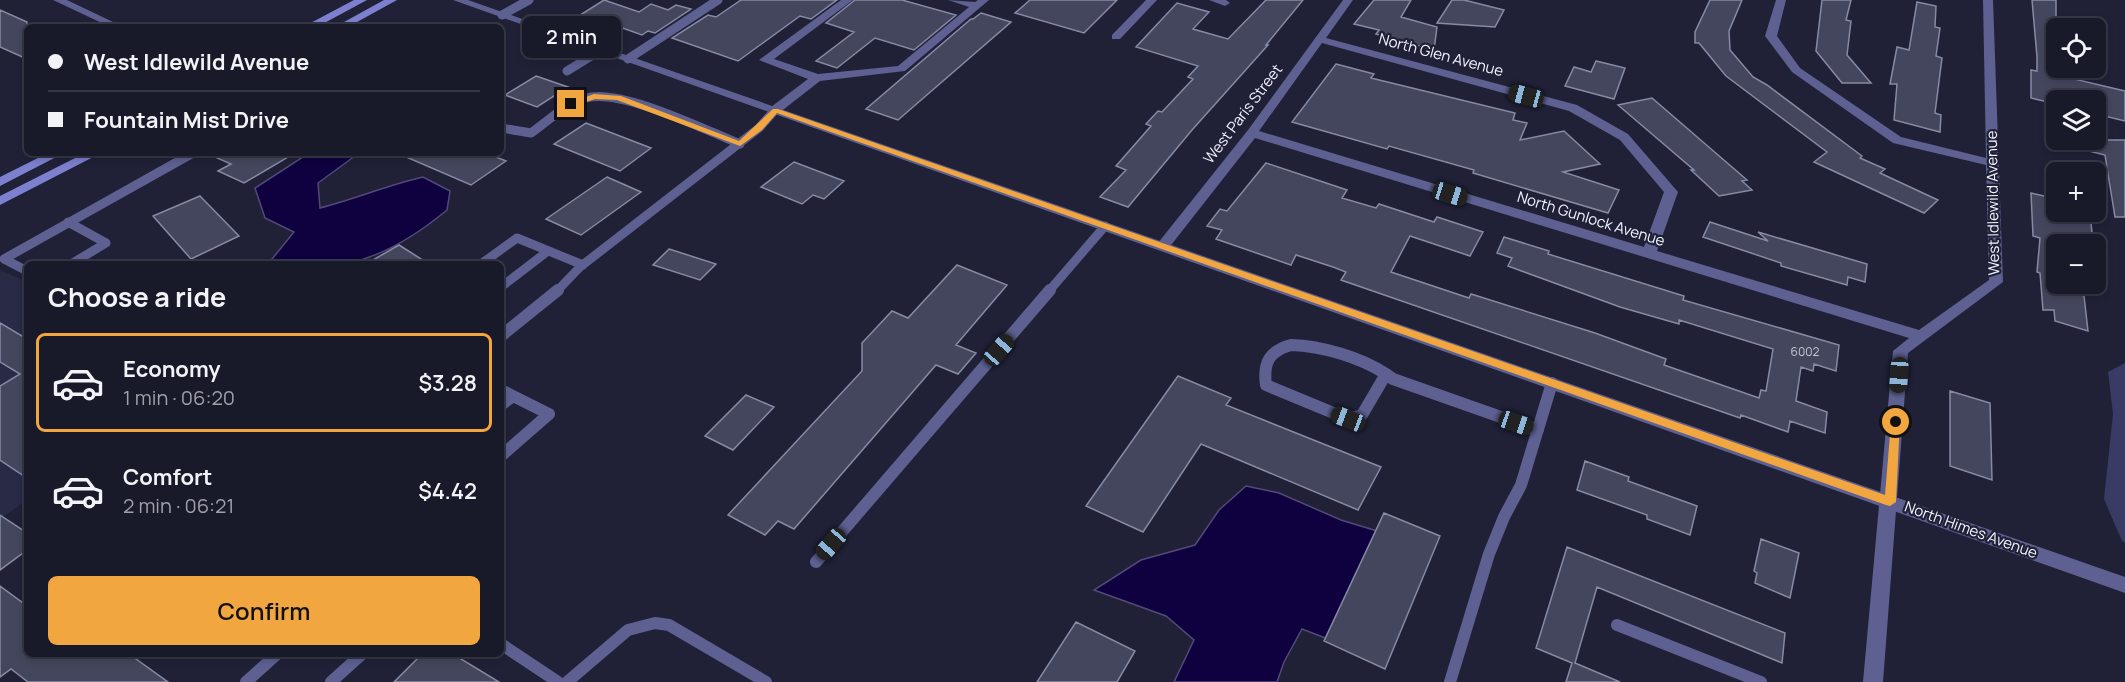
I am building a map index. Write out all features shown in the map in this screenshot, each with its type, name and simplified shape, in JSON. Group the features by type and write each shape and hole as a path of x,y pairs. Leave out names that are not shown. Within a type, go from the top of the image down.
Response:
{"main road":[{"path":"314,24 362,0"},
{"path":"346,24 392,0"},
{"path":"0,182 52,156"},
{"path":"0,201 89,156"}],"street":[{"path":"58,0 108,22"},
{"name":"North Himes Avenue","path":"458,0 2125,585"},
{"path":"848,0 765,60 817,78 901,69 980,3"},
{"path":"953,0 980,3"},
{"path":"1116,37 1152,0"},
{"name":"West Paris Street","path":"1163,246 1252,133 1348,0"},
{"path":"1781,0 1771,36 1796,70 1897,141 1993,163"},
{"name":"West Idlewild Avenue","path":"1873,682 1901,351 1996,282 1988,0"},
{"name":"North Glen Avenue","path":"1319,39 1573,108 1624,137 1671,192 1649,254"},
{"path":"775,110 817,78"},
{"name":"North Gunlock Avenue","path":"1252,133 1921,336"}],"lane":[{"path":"502,15 529,0"},
{"path":"628,59 718,0"},
{"path":"567,71 601,50"},
{"path":"504,128 531,133 571,104 594,96 618,98 740,144"},
{"path":"504,334 558,290 583,265 740,144 775,110"},
{"path":"24,269 4,259 188,156"},
{"path":"68,222 106,243 76,261"},
{"path":"816,562 1105,226"},
{"path":"485,261 517,238 583,265"},
{"path":"504,285 548,251"},
{"path":"1386,375 1362,415 1348,419 1276,391 1266,385 1264,369 1276,351 1284,346 1302,344 1378,369 1393,379 1538,430"},
{"path":"1450,682 1489,554 1504,517 1521,485 1552,383"},
{"path":"504,392 549,414 504,453"},
{"path":"504,403 513,396"},
{"path":"567,682 628,630 655,623 669,624 766,682"},
{"path":"1617,625 1761,682"},
{"path":"504,646 558,682"},
{"path":"246,682 274,657"},
{"path":"331,682 359,657"}],"shaded area":[{"path":"304,156 355,156 318,183 320,208 423,177 450,191 447,210 425,227 376,255 356,261 270,261 294,232 265,218 255,188"},
{"path":"0,270 24,281 24,502 0,519"},
{"path":"2125,363 2125,543 2122,541 2104,499 2113,414 2108,372"},
{"path":"1246,486 1279,493 1341,520 1387,534 1341,644 1302,629 1284,662 1277,682 1174,682 1194,640 1166,616 1094,590 1141,560 1195,545 1219,510"}],"building":[{"path":"604,0 639,12 651,4 668,10 676,5 691,9 655,33 648,31 642,35 606,22 602,25 577,17"},
{"path":"741,0 837,0 811,19 800,16 738,61 672,38 708,15 716,17"},
{"path":"855,0 902,0 956,15 914,50 875,38 837,68 816,61 854,32 826,23"},
{"path":"1030,0 1117,0 1084,33 1015,13"},
{"path":"1266,0 1303,0 1266,45 1268,45 1192,130 1128,207 1100,197 1126,170 1116,166 1151,126 1146,124 1158,111 1162,112 1193,79 1188,77 1198,66 1136,47 1177,3 1209,12 1193,29 1228,39"},
{"path":"1374,0 1411,0 1401,17 1437,27 1434,50 1376,34 1379,30 1354,24"},
{"path":"1452,0 1464,0 1504,10 1495,27 1437,23"},
{"path":"1710,0 1742,0 1729,31 1730,50 1753,77 1862,156 1860,158 1885,169 1880,173 1938,200 1924,213 1814,162 1827,152 1726,76 1699,43 1695,43 1695,32"},
{"path":"1822,0 1851,0 1846,20 1851,21 1847,55 1871,83 1842,83 1816,51"},
{"path":"2032,0 2056,0 2056,18 2046,18 2046,78 2074,78 2125,91 2125,121 2106,116 2106,90 2046,90 2046,102 2031,98 2031,70 2037,71"},
{"path":"1917,2 1936,6 1935,27 1940,28 1936,56 1942,58 1935,113 1941,115 1940,132 1894,120 1897,84 1890,84 1897,47 1909,50"},
{"path":"0,10 27,24 24,24 24,58 0,47"},
{"path":"981,13 1011,22 898,120 866,109 971,19"},
{"path":"1596,61 1625,68 1614,99 1565,86 1574,67 1591,72"},
{"path":"1336,64 1374,74 1371,78 1515,113 1513,120 1527,123 1520,140 1564,131 1600,164 1563,172 1619,190 1608,213 1473,173 1474,170 1389,146 1387,149 1292,122"},
{"path":"536,76 568,87 537,107 505,95"},
{"path":"1652,98 1747,180 1742,181 1752,190 1719,196 1691,170 1694,170 1618,105"},
{"path":"586,123 651,148 620,171 554,144"},
{"path":"2106,140 2125,140 2125,217 2115,217 2105,155 2085,150 2106,150"},
{"path":"213,156 290,156 244,183 218,171 231,164"},
{"path":"404,156 494,156 506,161 471,185"},
{"path":"794,162 844,181 824,199 813,195 802,204 761,187"},
{"path":"1266,163 1347,190 1342,198 1376,208 1379,204 1434,222 1437,217 1483,232 1470,256 1410,236 1391,272 1469,298 1471,294 1595,333 1666,359 1664,365 1759,398 1761,390 1766,391 1773,349 1679,320 1679,324 1620,307 1508,266 1512,258 1497,253 1504,237 1549,251 1548,254 1684,296 1683,300 1839,345 1836,371 1814,364 1813,371 1801,367 1796,401 1827,412 1825,433 1790,421 1788,432 1741,415 1740,418 1341,280 1346,272 1333,267 1296,255 1291,265 1216,239 1222,230 1207,226 1220,209 1227,211"},
{"path":"607,177 641,192 581,235 546,219"},
{"path":"2031,193 2046,196 2046,222 2091,222 2092,234 2046,234 2046,294 2084,296 2088,331 2055,321 2054,310 2043,310 2040,273 2037,272 2040,238 2033,236"},
{"path":"200,196 239,236 191,259 153,216"},
{"path":"1710,222 1768,241 1758,232 1867,264 1865,282 1848,277 1847,285 1781,266 1781,263 1703,237"},
{"path":"399,245 424,261 371,261"},
{"path":"669,249 716,264 700,280 653,265"},
{"path":"957,265 1007,285 956,345 976,353 958,374 936,365 794,529 778,521 765,535 728,515 862,371 862,343 892,311 908,318"},
{"path":"0,323 24,337 24,476 0,460 0,386 20,374 0,362"},
{"path":"1178,376 1231,398 1226,405 1381,467 1358,510 1201,444 1143,532 1086,506"},
{"path":"1950,391 1990,403 1992,480 1950,466"},
{"path":"746,395 774,407 733,450 705,436"},
{"path":"1585,461 1629,477 1628,481 1697,506 1690,535 1647,519 1647,515 1577,490"},
{"path":"1384,513 1440,536 1385,669 1324,641"},
{"path":"0,515 24,531 24,552 0,570"},
{"path":"1761,539 1799,553 1790,598 1755,583 1757,573 1754,571"},
{"path":"1567,547 1785,633 1782,663 1597,587 1575,663 1620,682 1566,682 1572,663 1536,648"},
{"path":"0,586 24,604 24,657 133,657 168,682 28,682 11,669 0,677"},
{"path":"1076,622 1135,651 1117,682 1037,682"},
{"path":"419,657 458,657 499,682 394,682"}],"route":[{"path":"571,104 594,96 618,98 740,144 775,110 1890,502 1896,422"}]}
